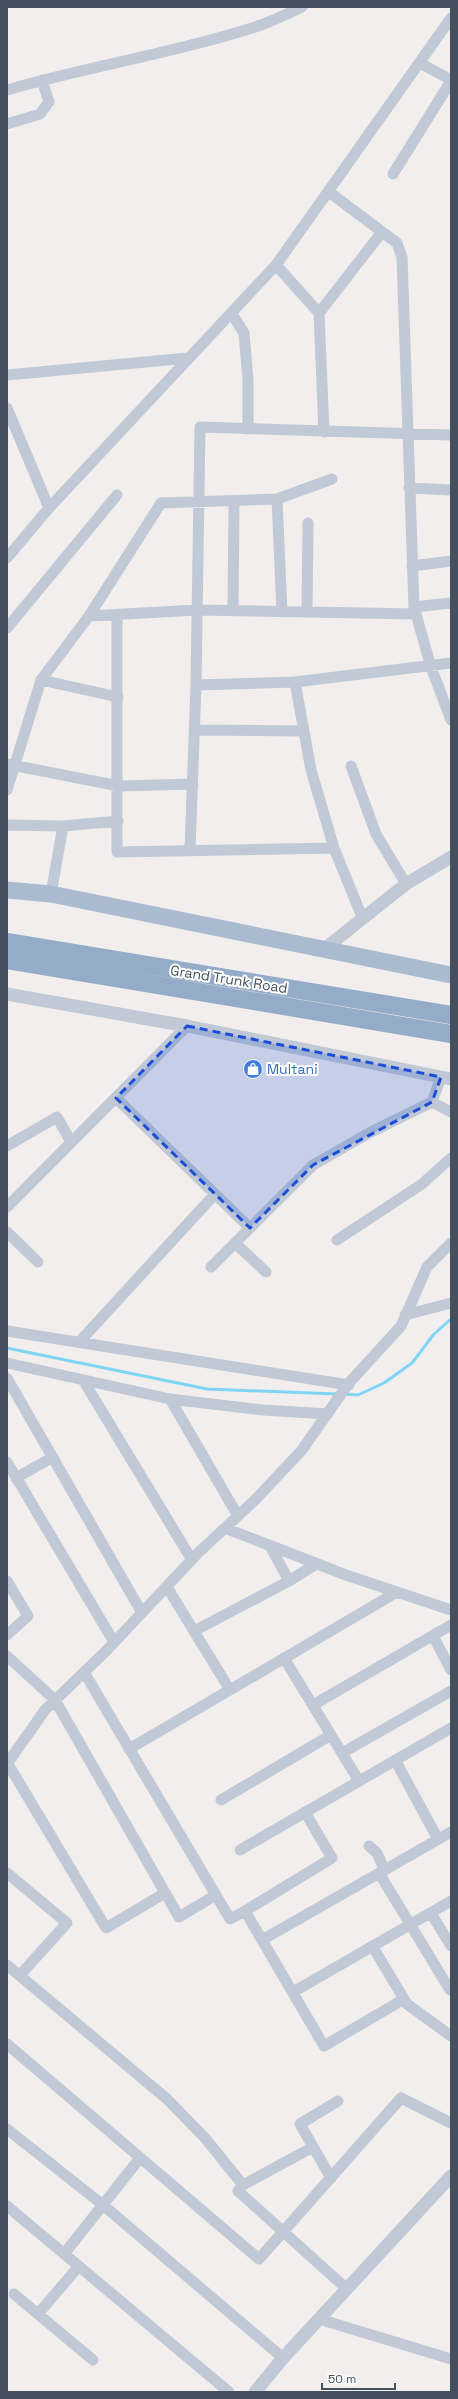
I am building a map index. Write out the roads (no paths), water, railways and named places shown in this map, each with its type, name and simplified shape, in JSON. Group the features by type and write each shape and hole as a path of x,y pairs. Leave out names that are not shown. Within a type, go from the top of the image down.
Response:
{"highway":[{"name":"Grand Trunk Road","path":"7,942 451,1016"},
{"name":"Grand Trunk Road","path":"7,960 451,1034"}],"main road":[{"path":"7,890 52,894 451,975"}],"street":[{"path":"7,90 42,80 174,50 253,28 302,7"},
{"path":"7,558 49,508 188,358 232,314 276,265 451,18"},
{"path":"393,174 451,81 420,63"},
{"path":"7,124 40,114 49,102 42,80"},
{"path":"329,192 397,243 402,257 407,435 415,611 431,667 451,720"},
{"path":"319,313 382,232"},
{"path":"276,265 319,313 324,432"},
{"path":"232,314 244,333 248,380 248,429"},
{"path":"7,374 188,358"},
{"path":"7,408 49,508"},
{"path":"190,850 198,610 200,427 407,435 451,435"},
{"path":"7,790 11,765 41,680 89,616 160,503 277,499 332,479"},
{"path":"409,488 451,490"},
{"path":"7,628 117,495"},
{"path":"277,499 282,612"},
{"path":"233,611 234,501"},
{"path":"307,612 308,523"},
{"path":"412,566 451,562"},
{"path":"89,616 198,610 282,612 415,611 451,603"},
{"path":"117,615 119,786 117,852 334,848"},
{"path":"196,685 295,682 431,667 451,663"},
{"path":"41,680 118,697"},
{"path":"295,682 311,770 334,848 362,917"},
{"path":"195,730 304,731"},
{"path":"11,765 119,786 193,784"},
{"path":"351,766 376,834 406,884"},
{"path":"7,825 63,826 118,821"},
{"path":"52,894 63,826"},
{"path":"323,950 362,917 406,884 451,857"},
{"path":"7,994 187,1026 446,1078 432,1102 369,1132 313,1165 211,1267"},
{"path":"7,1207 187,1026"},
{"path":"116,1098 250,1228"},
{"path":"432,1102 451,1112"},
{"path":"7,1146 57,1117 72,1142"},
{"path":"337,1240 422,1184 450,1160"},
{"path":"82,1339 215,1194"},
{"path":"7,1232 38,1262"},
{"path":"235,1243 266,1272"},
{"path":"165,1893 106,1928 7,1764 45,1710 114,1642 192,1560 238,1516 302,1450 347,1387 401,1326 427,1267 451,1243"},
{"path":"405,1315 451,1303"},
{"path":"7,1331 347,1387"},
{"path":"7,1363 170,1399 263,1410 328,1414"},
{"path":"7,1378 142,1613"},
{"path":"84,1380 192,1560"},
{"path":"170,1399 238,1516"},
{"path":"16,1478 53,1457"},
{"path":"7,1462 114,1642"},
{"path":"225,1528 316,1564 451,1610"},
{"path":"270,1546 288,1581"},
{"path":"194,1631 288,1581 316,1564"},
{"path":"7,1581 28,1616 7,1635"},
{"path":"167,1587 230,1690"},
{"path":"129,1749 396,1592"},
{"path":"313,1706 451,1625"},
{"path":"433,1636 451,1670"},
{"path":"7,1656 55,1700 179,1917 216,1895"},
{"path":"284,1658 359,1781"},
{"path":"84,1672 230,1919 332,1858 305,1812"},
{"path":"342,1753 451,1691"},
{"path":"240,1850 395,1760 450,1732"},
{"path":"221,1800 331,1735"},
{"path":"395,1760 438,1839"},
{"path":"262,1940 451,1832"},
{"path":"369,1846 377,1853 382,1871 410,1925 450,1990"},
{"path":"7,1873 67,1923 20,1975"},
{"path":"293,1992 451,1902"},
{"path":"245,1911 324,2046 404,2000"},
{"path":"431,1913 451,1946"},
{"path":"373,1947 404,2000 437,2027 451,2036"},
{"path":"7,1965 167,2099 205,2138 243,2185"},
{"path":"7,2044 259,2259 401,2098 451,2123"},
{"path":"331,2178 300,2124 338,2101"},
{"path":"7,2129 103,2205 283,2358"},
{"path":"313,2147 243,2185 238,2191 283,2233 347,2288"},
{"path":"64,2254 140,2158"},
{"path":"255,2392 283,2358 347,2288 450,2179"},
{"path":"7,2206 229,2392"},
{"path":"38,2314 79,2266"},
{"path":"14,2294 93,2360"},
{"path":"319,2319 451,2359"}],"waterway":[{"path":"344,1394 358,1395 384,1383 412,1363 434,1334 451,1319"},
{"path":"7,1348 207,1389 337,1394"}],"place":[{"name":"Multani","path":"253,1069"}]}
